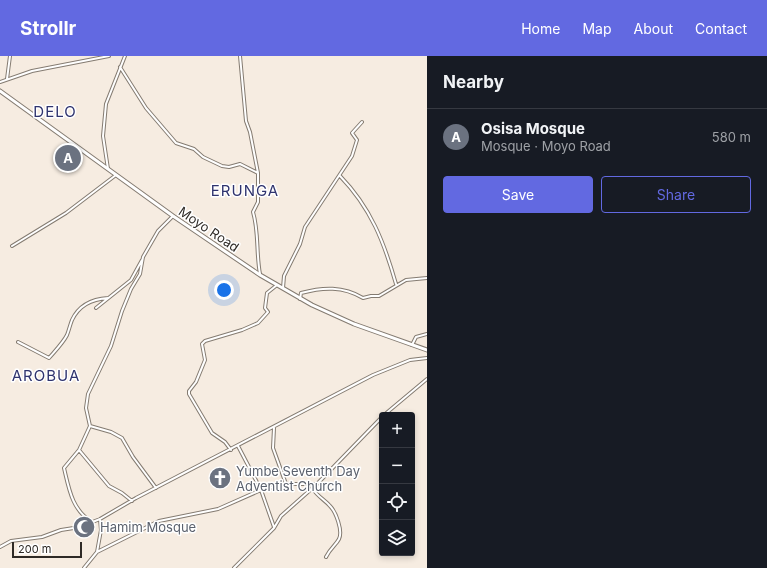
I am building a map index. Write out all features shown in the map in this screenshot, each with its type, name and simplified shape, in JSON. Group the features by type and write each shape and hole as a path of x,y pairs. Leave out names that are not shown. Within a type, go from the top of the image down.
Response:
{"main road":[{"name":"Moyo Road","path":"1,90 172,216 260,275 300,299 354,324 427,350"}],"street":[{"path":"7,79 10,56"},
{"path":"0,82 32,71 109,56"},
{"path":"108,169 103,136 106,104 125,56"},
{"path":"240,56 246,121 250,132 258,173 258,202 253,212 257,226 257,256 260,275"},
{"path":"120,66 146,108 176,144 194,149 203,157 222,166 229,168 240,164 258,173"},
{"path":"283,289 284,276 300,244 305,227 327,191 340,176 352,156 357,140 352,133 362,122"},
{"path":"12,246 66,213 116,175"},
{"path":"340,176 356,193 371,216 388,256 396,284"},
{"path":"96,308 131,280 158,231 172,216"},
{"path":"92,522 80,513 70,494 64,468 79,450 90,426 86,408 88,394 111,346 122,311 131,289 140,274 143,257"},
{"path":"300,299 301,293 318,288 325,290 334,288 352,291 363,298 378,296 396,284 406,280 427,278"},
{"path":"231,450 225,442 212,433 189,394 189,391 196,382 205,360 202,344 206,341 242,330 258,323 268,312 264,308 267,293 277,285"},
{"path":"18,342 49,358 67,336 72,319 78,310 96,299 108,298"},
{"path":"412,345 416,337 427,334"},
{"path":"0,547 11,541 42,537 61,530 80,527 100,519 156,488 394,366 410,360 427,358"},
{"path":"388,412 427,379"},
{"path":"234,568 274,528 281,516 317,484 379,420"},
{"path":"90,426 111,432 122,438 133,457 156,488"},
{"path":"274,428 273,448 286,484"},
{"path":"238,446 261,490 274,528"},
{"path":"79,450 109,486 122,493 132,501"},
{"path":"84,568 97,552 107,546 124,540 159,521 218,509 261,490 286,484 317,484"},
{"path":"312,488 319,498 332,509 341,531 339,539 330,547 326,557"},
{"path":"97,552 101,530 100,519"}],"place":[{"name":"Osisa Mosque","path":"68,158"},
{"name":"Yumbe Seventh Day Adventist Church","path":"220,478"},
{"name":"Hamim Mosque","path":"84,527"}],"district":[{"name":"DELO","path":"55,112"},
{"name":"ERUNGA","path":"245,191"},
{"name":"AROBUA","path":"46,376"}]}
